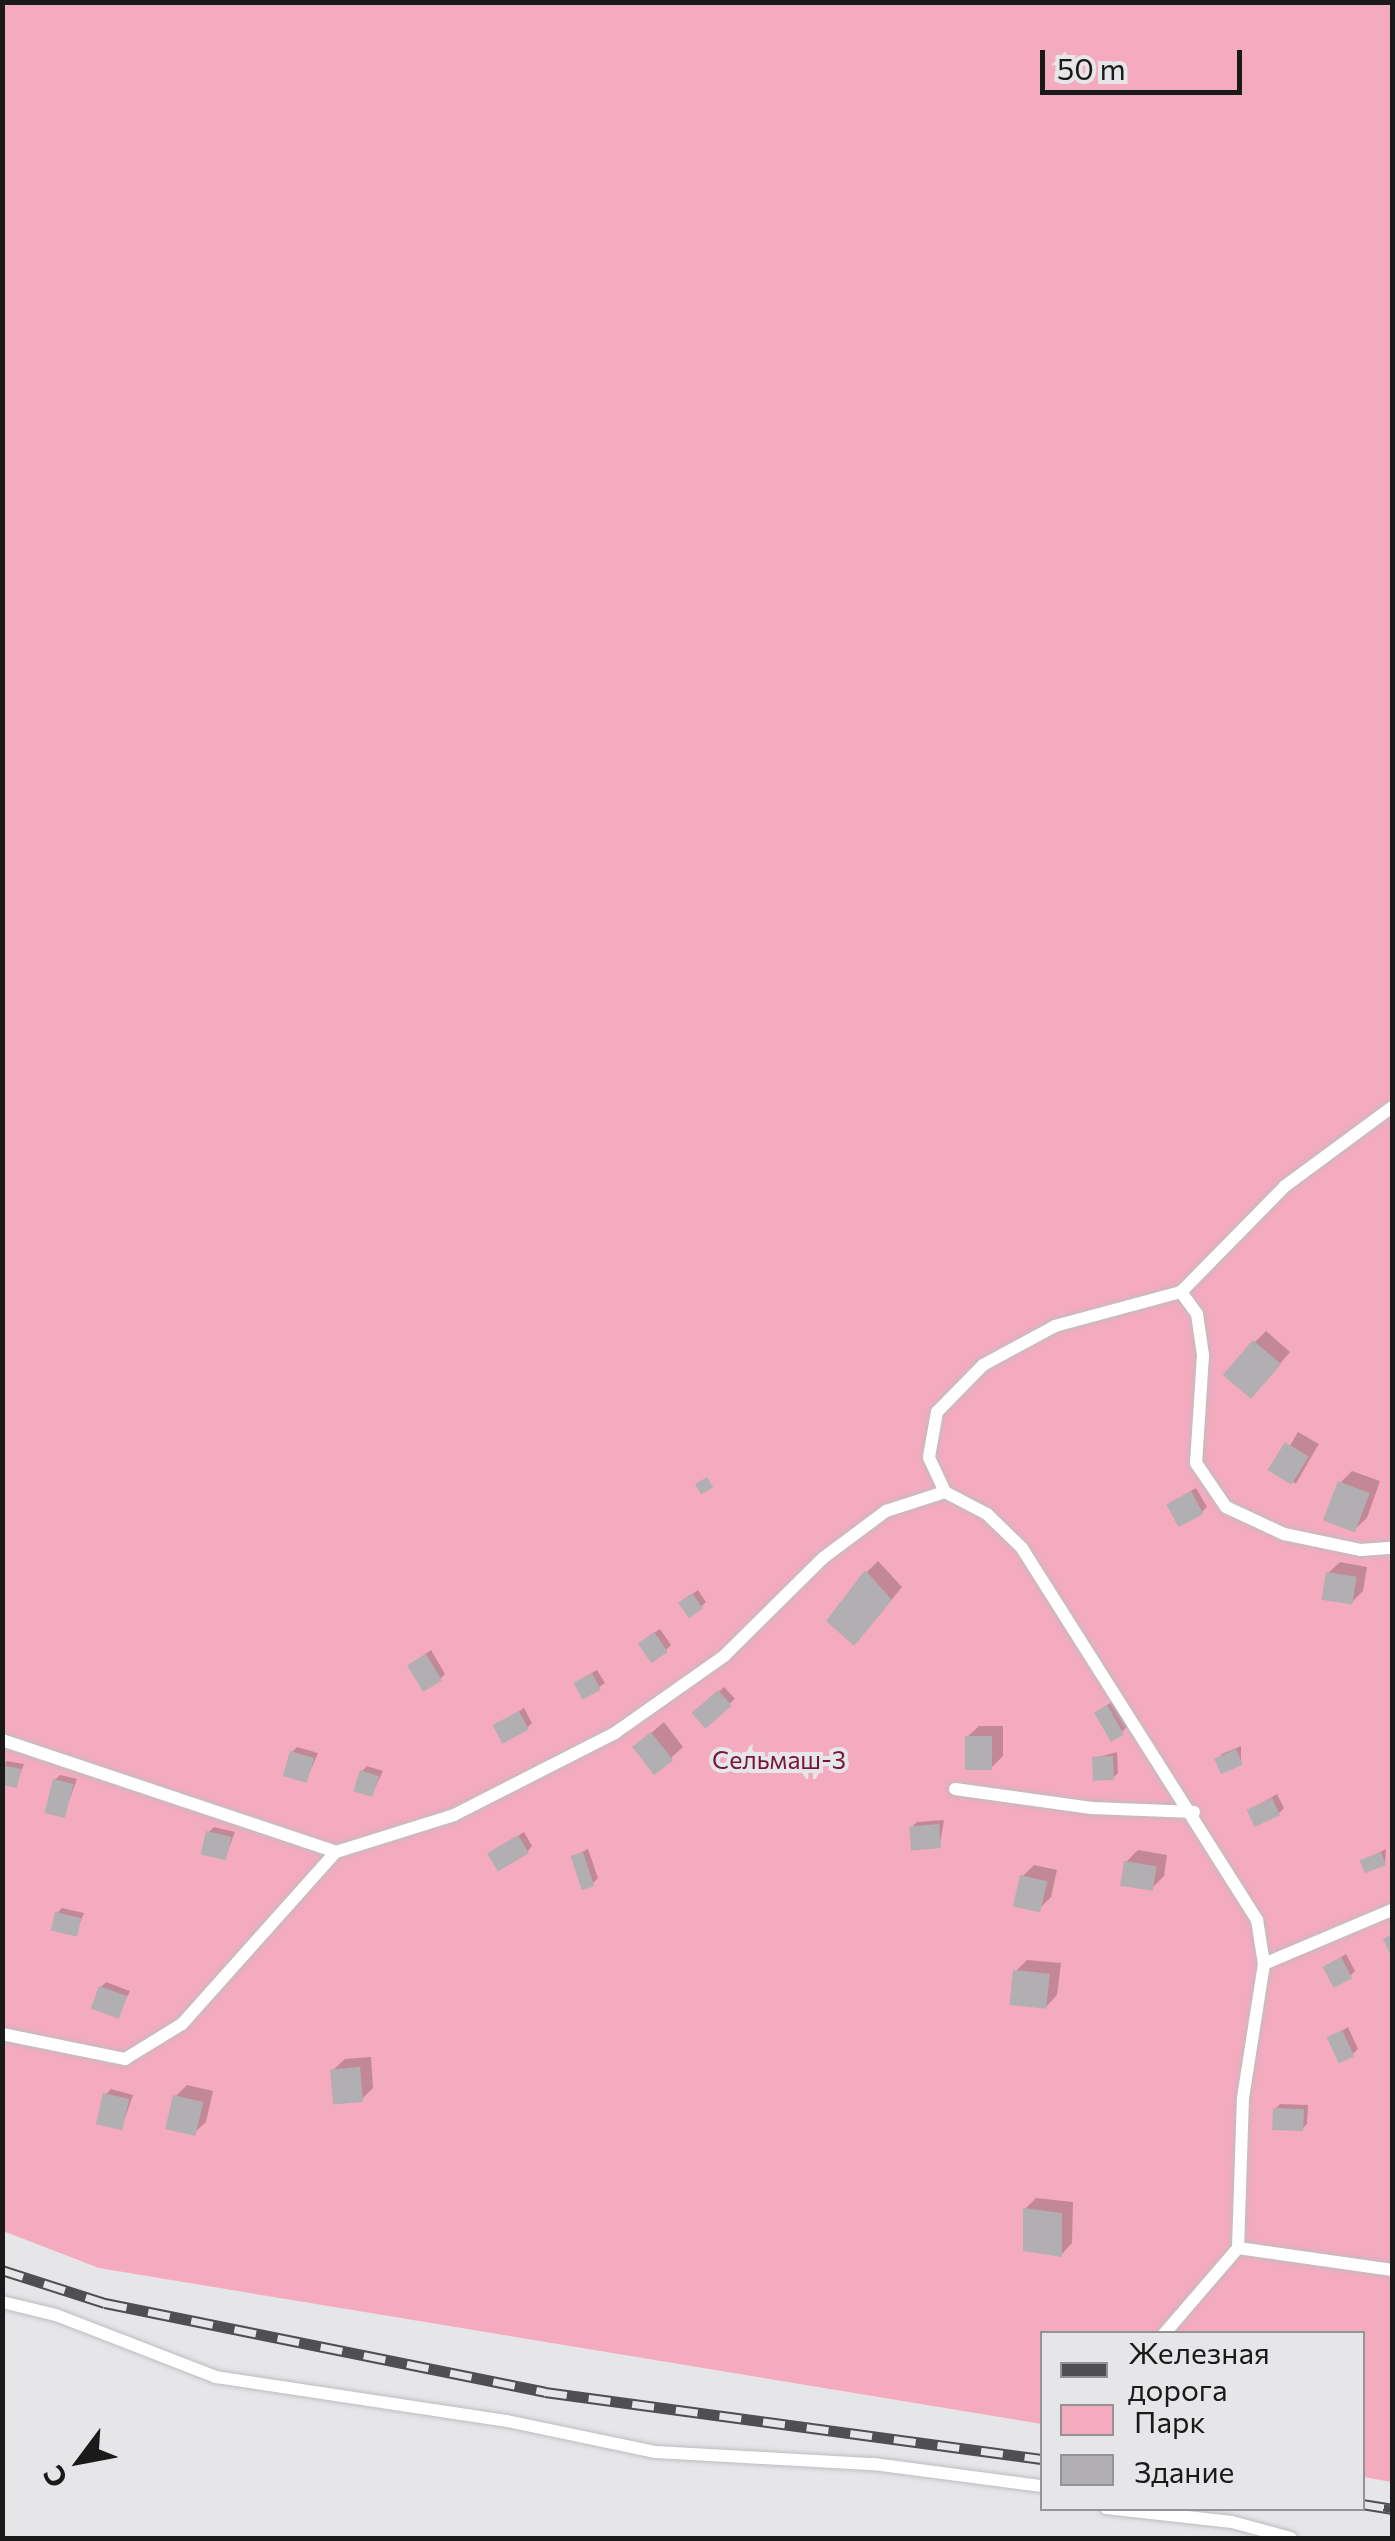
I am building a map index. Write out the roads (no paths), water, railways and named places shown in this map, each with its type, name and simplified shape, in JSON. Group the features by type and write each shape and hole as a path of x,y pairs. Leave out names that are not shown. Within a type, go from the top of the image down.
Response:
{"lane":[{"path":"1167,2331 1238,2248 1243,2098 1264,1964 1257,1920 1194,1812 1022,1548 987,1514 945,1492 929,1457 937,1412 983,1365 1055,1326 1181,1292 1285,1186 1392,1107"},
{"path":"1181,1292 1197,1314 1203,1355 1196,1463 1226,1508 1284,1534 1362,1550 1392,1548"},
{"path":"2,2034 126,2059 182,2024 336,1852 454,1815 615,1733 724,1656 823,1558 886,1510 945,1492"},
{"path":"2,1740 336,1852"},
{"path":"955,1789 1092,1808 1194,1812"},
{"path":"1264,1964 1392,1910"},
{"path":"1238,2248 1392,2270"},
{"path":"2,2302 56,2315 216,2377 507,2422 656,2452 874,2464 1040,2486"},
{"path":"1133,2511 1232,2522 1291,2538"}],"railway":[{"path":"2,2270 105,2303 545,2392 1040,2459"},
{"path":"1365,2504 1392,2509"}],"park label":[{"name":"Сельмаш-3","path":"779,1759"}]}
